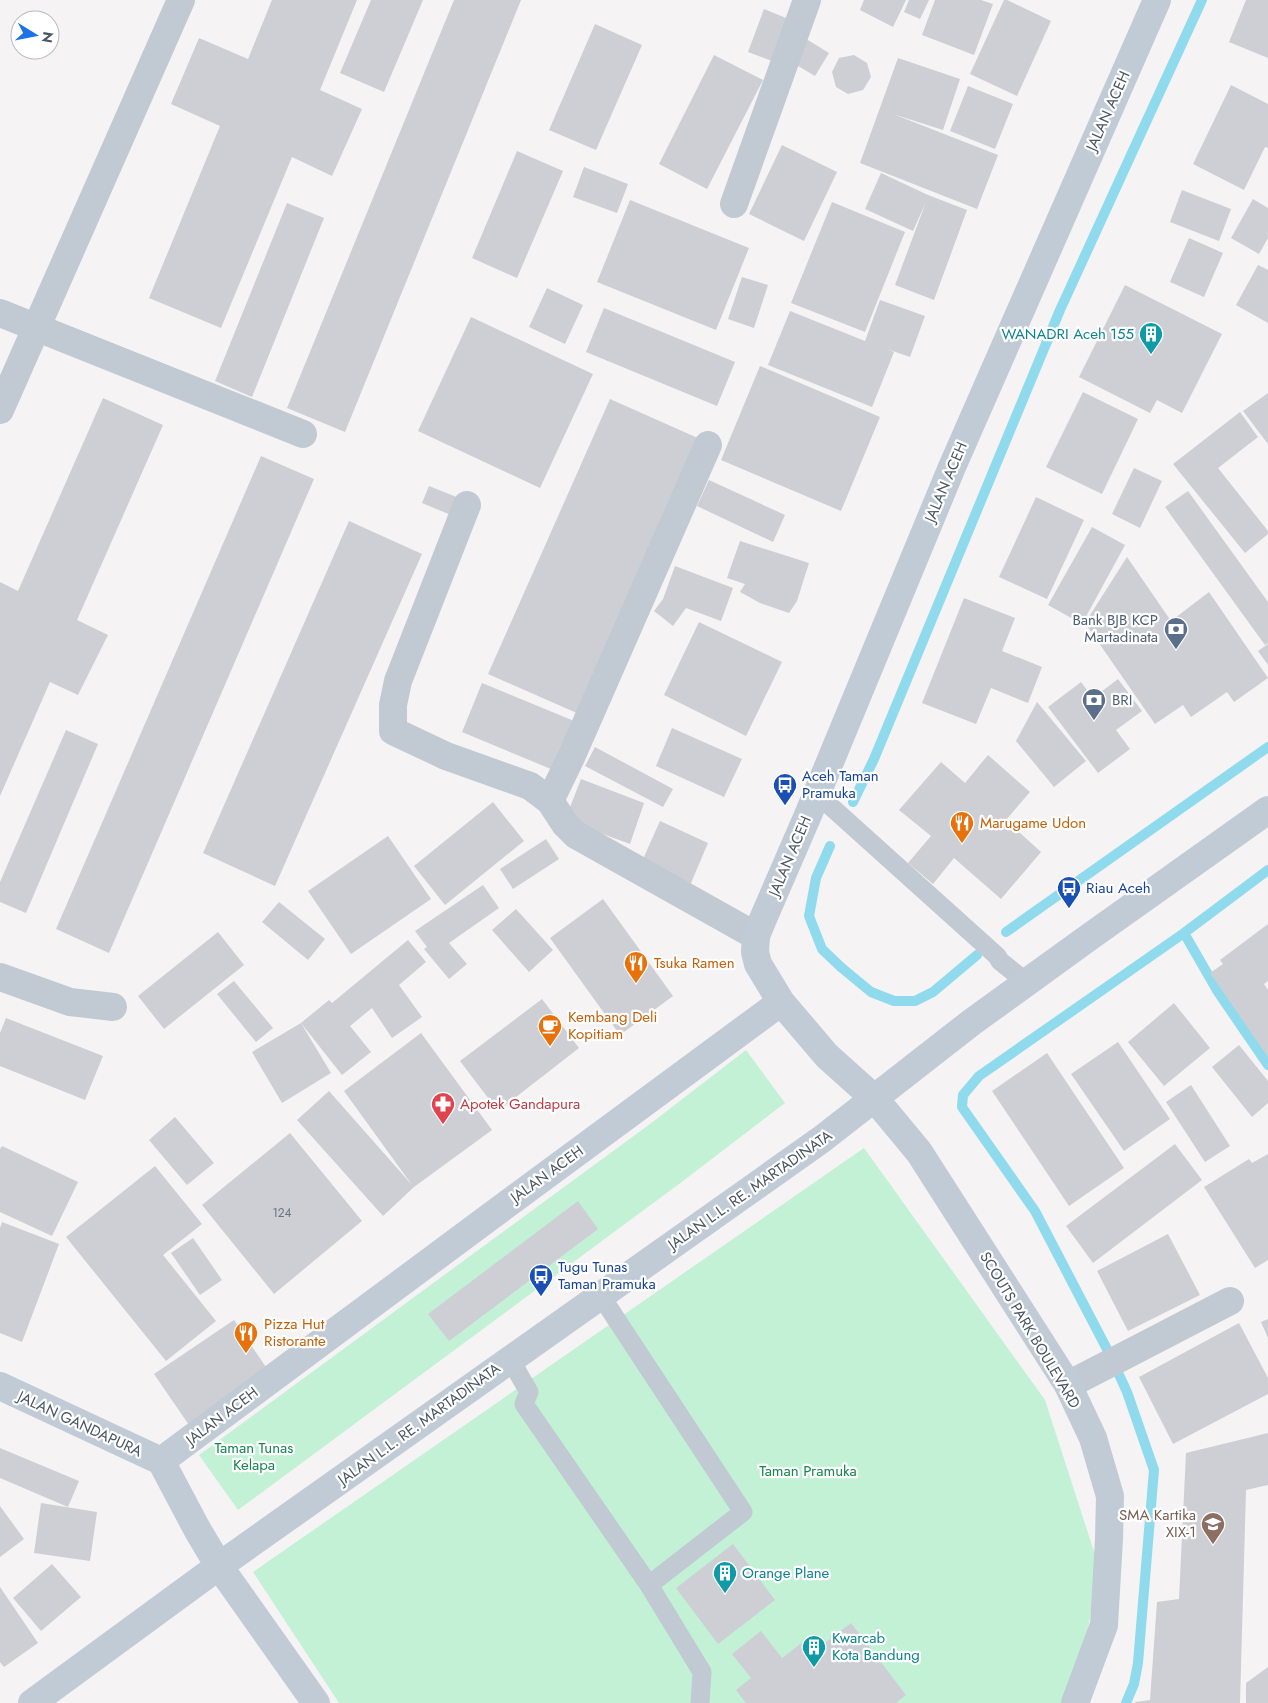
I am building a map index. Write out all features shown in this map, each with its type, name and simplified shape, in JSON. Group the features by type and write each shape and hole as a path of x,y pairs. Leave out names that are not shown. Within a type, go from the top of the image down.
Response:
{"main road":[{"name":"JALAN ACEH","path":"161,1462 781,1002 758,964 755,952 756,936 817,794 952,467 1157,0"},
{"name":"JALAN L.L. RE. MARTADINATA","path":"32,1703 219,1566 822,1139 961,1030 1026,982 1268,810"},
{"name":"SCOUTS PARK BOULEVARD","path":"781,1002 827,1056 875,1099 918,1152 1068,1385 1093,1438 1110,1496 1104,1625 1075,1703"},
{"name":"JALAN GANDAPURA","path":"0,1386 161,1462"},
{"path":"161,1462 219,1566 316,1703"}],"street":[{"path":"0,410 181,0"},
{"path":"734,204 807,0"},
{"path":"0,313 303,434"},
{"path":"550,800 573,753 708,445"},
{"path":"467,505 398,681 393,704 393,731 446,756 530,786 550,800 565,824 576,835 756,936"},
{"path":"0,977 70,1002 113,1007"},
{"path":"1068,1385 1230,1300"}],"lane":[{"path":"817,794 1000,961 1026,982"},
{"path":"601,1296 743,1512 649,1585"},
{"path":"510,1359 529,1392 524,1404 649,1585 702,1672 700,1703"}],"green space":[{"name":"Taman Tunas Kelapa","path":"746,1050 785,1103 683,1181 238,1510 199,1455 650,1124"},
{"name":"Taman Pramuka","path":"864,1148 1045,1400 1099,1567 1082,1662 1062,1703 339,1703 253,1572"}],"building":[{"path":"272,0 357,0 320,90 362,109 332,176 292,157 221,328 149,298 220,126 171,104 199,38 248,59"},
{"path":"371,0 423,0 384,92 340,73"},
{"path":"454,0 521,0 345,432 287,408"},
{"path":"864,0 906,0 893,27 860,10"},
{"path":"909,0 929,0 920,19 904,12"},
{"path":"935,0 981,0 993,4 974,55 922,35"},
{"path":"1004,0 1051,21 1017,96 970,74"},
{"path":"1246,0 1268,0 1268,58 1229,42"},
{"path":"764,9 791,20 775,62 748,52"},
{"path":"595,24 642,45 596,150 549,130"},
{"path":"803,37 829,53 815,76 788,60"},
{"path":"714,55 763,80 707,189 659,164"},
{"path":"854,55 867,63 871,77 863,90 848,94 836,87 832,72 839,58"},
{"path":"898,58 960,79 943,130 893,114 998,155 977,209 860,163"},
{"path":"1231,85 1268,104 1268,148 1265,147 1244,190 1193,164"},
{"path":"968,86 1013,104 995,149 950,131"},
{"path":"782,145 837,172 804,241 749,214"},
{"path":"517,151 563,171 517,278 472,258"},
{"path":"584,167 628,184 617,213 573,197"},
{"path":"881,173 928,195 967,210 934,300 895,285 926,202 913,231 865,209"},
{"path":"1182,190 1231,209 1219,241 1170,222"},
{"path":"1253,199 1268,208 1268,238 1259,254 1231,238"},
{"path":"630,200 749,248 716,330 597,282"},
{"path":"832,202 905,232 865,332 791,303"},
{"path":"287,203 324,218 252,397 215,381"},
{"path":"1189,238 1223,253 1204,297 1170,282"},
{"path":"1258,265 1268,270 1268,323 1236,305"},
{"path":"742,277 768,285 754,328 728,319"},
{"name":"WANADRI Aceh 155","path":"1125,285 1222,334 1182,413 1157,400 1150,413 1079,377"},
{"path":"547,288 583,305 565,344 529,327"},
{"path":"880,300 925,316 910,357 887,349 894,352 872,407 768,365 790,311 865,341"},
{"path":"604,308 735,362 717,406 586,352"},
{"path":"471,317 593,374 540,488 418,431"},
{"path":"760,366 880,417 841,511 721,460"},
{"path":"1083,392 1138,419 1102,494 1046,467"},
{"path":"1268,393 1268,444 1243,411"},
{"path":"103,398 163,425 77,620 108,635 78,695 50,682 0,796 0,582 18,591"},
{"path":"610,399 700,439 579,714 488,674"},
{"path":"1240,412 1258,437 1218,468 1268,531 1268,534 1245,553 1173,464"},
{"path":"261,456 314,479 109,953 56,929"},
{"path":"1134,468 1162,481 1140,528 1112,514"},
{"path":"709,480 785,515 773,542 697,506"},
{"path":"429,486 459,498 451,515 422,503"},
{"path":"1188,491 1268,602 1268,643 1265,645 1165,507"},
{"path":"1036,497 1084,520 1047,599 999,577"},
{"path":"349,521 422,554 275,886 203,853"},
{"path":"1092,527 1125,545 1082,624 1048,605"},
{"path":"740,541 809,563 797,601 789,613 760,603 740,592 745,584 727,578"},
{"name":"Bank BJB KCP Martadinata","path":"1127,557 1171,621 1209,592 1268,678 1234,702 1227,692 1191,717 1183,705 1155,724 1085,623"},
{"path":"675,566 733,588 721,621 686,608 673,626 654,611 663,599"},
{"path":"964,598 1015,618 1002,651 1042,667 1028,703 991,688 976,724 922,703"},
{"path":"699,622 782,662 746,736 664,695"},
{"path":"1268,644 1268,665 1258,651"},
{"name":"BRI","path":"1118,679 1142,711 1116,730 1130,749 1098,773 1048,707 1081,682 1093,698"},
{"path":"482,683 579,723 558,772 462,732"},
{"path":"1037,702 1086,761 1054,787 1016,741"},
{"path":"672,728 742,759 724,797 656,766"},
{"path":"66,730 98,744 26,913 0,902 0,882"},
{"path":"595,747 673,789 663,807 585,766"},
{"path":"988,755 1030,792 1006,820 1041,852 1001,899 954,858 933,884 908,863 931,836 899,810 941,762 965,783"},
{"path":"581,779 644,803 630,844 565,820"},
{"path":"493,802 524,841 445,905 414,866"},
{"path":"660,821 708,843 688,890 639,868"},
{"path":"388,836 431,899 351,954 308,891"},
{"path":"546,839 559,859 513,889 500,869"},
{"path":"483,885 499,908 449,943 467,964 449,979 424,949 427,947 415,931"},
{"path":"603,899 673,996 620,1035 550,938"},
{"path":"279,902 325,939 308,960 262,922"},
{"path":"516,909 553,950 529,972 492,930"},
{"path":"1268,924 1268,981 1264,984 1268,990 1268,1057 1210,973 1223,964 1220,960"},
{"path":"218,932 244,965 164,1029 138,996"},
{"path":"408,940 426,962 399,985 422,1017 392,1038 372,1008 350,1026 371,1052 342,1075 301,1023 329,1000 332,1003"},
{"path":"234,981 273,1028 256,1042 217,994"},
{"path":"542,999 579,1048 498,1111 460,1061"},
{"path":"1174,1003 1210,1048 1164,1086 1128,1042"},
{"path":"6,1018 103,1056 85,1100 0,1066 0,1033"},
{"path":"301,1023 331,1073 282,1103 252,1052"},
{"path":"421,1033 492,1130 414,1187 383,1216 297,1120 329,1091 412,1185 344,1091"},
{"path":"1118,1042 1170,1119 1124,1151 1071,1074"},
{"path":"1239,1045 1268,1081 1268,1103 1252,1117 1212,1067"},
{"path":"1047,1053 1124,1168 1069,1206 992,1091"},
{"path":"1191,1085 1230,1146 1205,1162 1166,1102"},
{"path":"175,1117 214,1163 187,1185 149,1140"},
{"path":"290,1133 362,1221 274,1294 202,1205"},
{"path":"1175,1144 1202,1180 1093,1263 1066,1226"},
{"path":"2,1146 78,1182 52,1236 0,1212 0,1149"},
{"path":"1268,1154 1268,1260 1255,1268 1204,1187 1249,1159 1252,1163"},
{"path":"155,1166 202,1224 163,1255 216,1321 166,1361 66,1237"},
{"path":"578,1201 598,1229 449,1341 428,1314"},
{"path":"2,1222 59,1244 22,1342 0,1333 0,1228"},
{"path":"1168,1234 1200,1295 1128,1331 1097,1271"},
{"path":"193,1238 222,1280 200,1295 171,1253"},
{"path":"1268,1319 1268,1338 1261,1322"},
{"path":"234,1320 268,1370 189,1425 154,1374"},
{"path":"1239,1323 1268,1378 1268,1394 1173,1444 1139,1377"},
{"name":"SMA Kartika XIX-1","path":"1268,1433 1268,1485 1246,1490 1240,1703 1135,1703 1150,1700 1157,1602 1179,1599 1186,1453"},
{"path":"0,1448 79,1481 68,1507 0,1478"},
{"path":"41,1503 97,1512 90,1561 34,1553"},
{"path":"0,1506 24,1539 0,1557"},
{"name":"Orange Plane","path":"733,1544 775,1600 718,1644 676,1588"},
{"path":"52,1564 81,1597 41,1631 13,1598"},
{"path":"0,1587 38,1643 4,1667 0,1662"},
{"name":"Kwarcab Kota Bandung","path":"851,1623 906,1695 896,1703 746,1703 736,1690 751,1678 732,1654 761,1631 782,1658 808,1638 817,1649"},
{"path":"1268,1667 1268,1703 1246,1703 1246,1683"}],"waterway":[{"path":"853,802 874,759 1060,310 1202,0"},
{"path":"1006,932 1268,747"},
{"path":"830,846 816,878 809,916 822,949 871,992 894,1001 915,1001 933,992 977,955"},
{"path":"1126,1703 1134,1684 1138,1663 1154,1470 1127,1392 1109,1353 1035,1211 962,1107 963,1095 979,1076 1184,933 1268,870"},
{"path":"1184,933 1218,992 1268,1065"}],"place":[{"name":"WANADRI Aceh 155","path":"1151,355"},
{"name":"Bank BJB KCP Martadinata","path":"1176,650"},
{"name":"BRI","path":"1094,721"},
{"name":"Aceh Taman Pramuka","path":"785,806"},
{"name":"Marugame Udon","path":"962,844"},
{"name":"Riau Aceh","path":"1069,909"},
{"name":"Tsuka Ramen","path":"636,984"},
{"name":"Kembang Deli Kopitiam","path":"550,1047"},
{"name":"Apotek Gandapura","path":"443,1125"},
{"name":"Tugu Tunas Taman Pramuka","path":"541,1297"},
{"name":"Pizza Hut Ristorante","path":"246,1354"},
{"name":"SMA Kartika XIX-1","path":"1213,1545"},
{"name":"Orange Plane","path":"725,1594"},
{"name":"Kwarcab Kota Bandung","path":"814,1668"}]}
